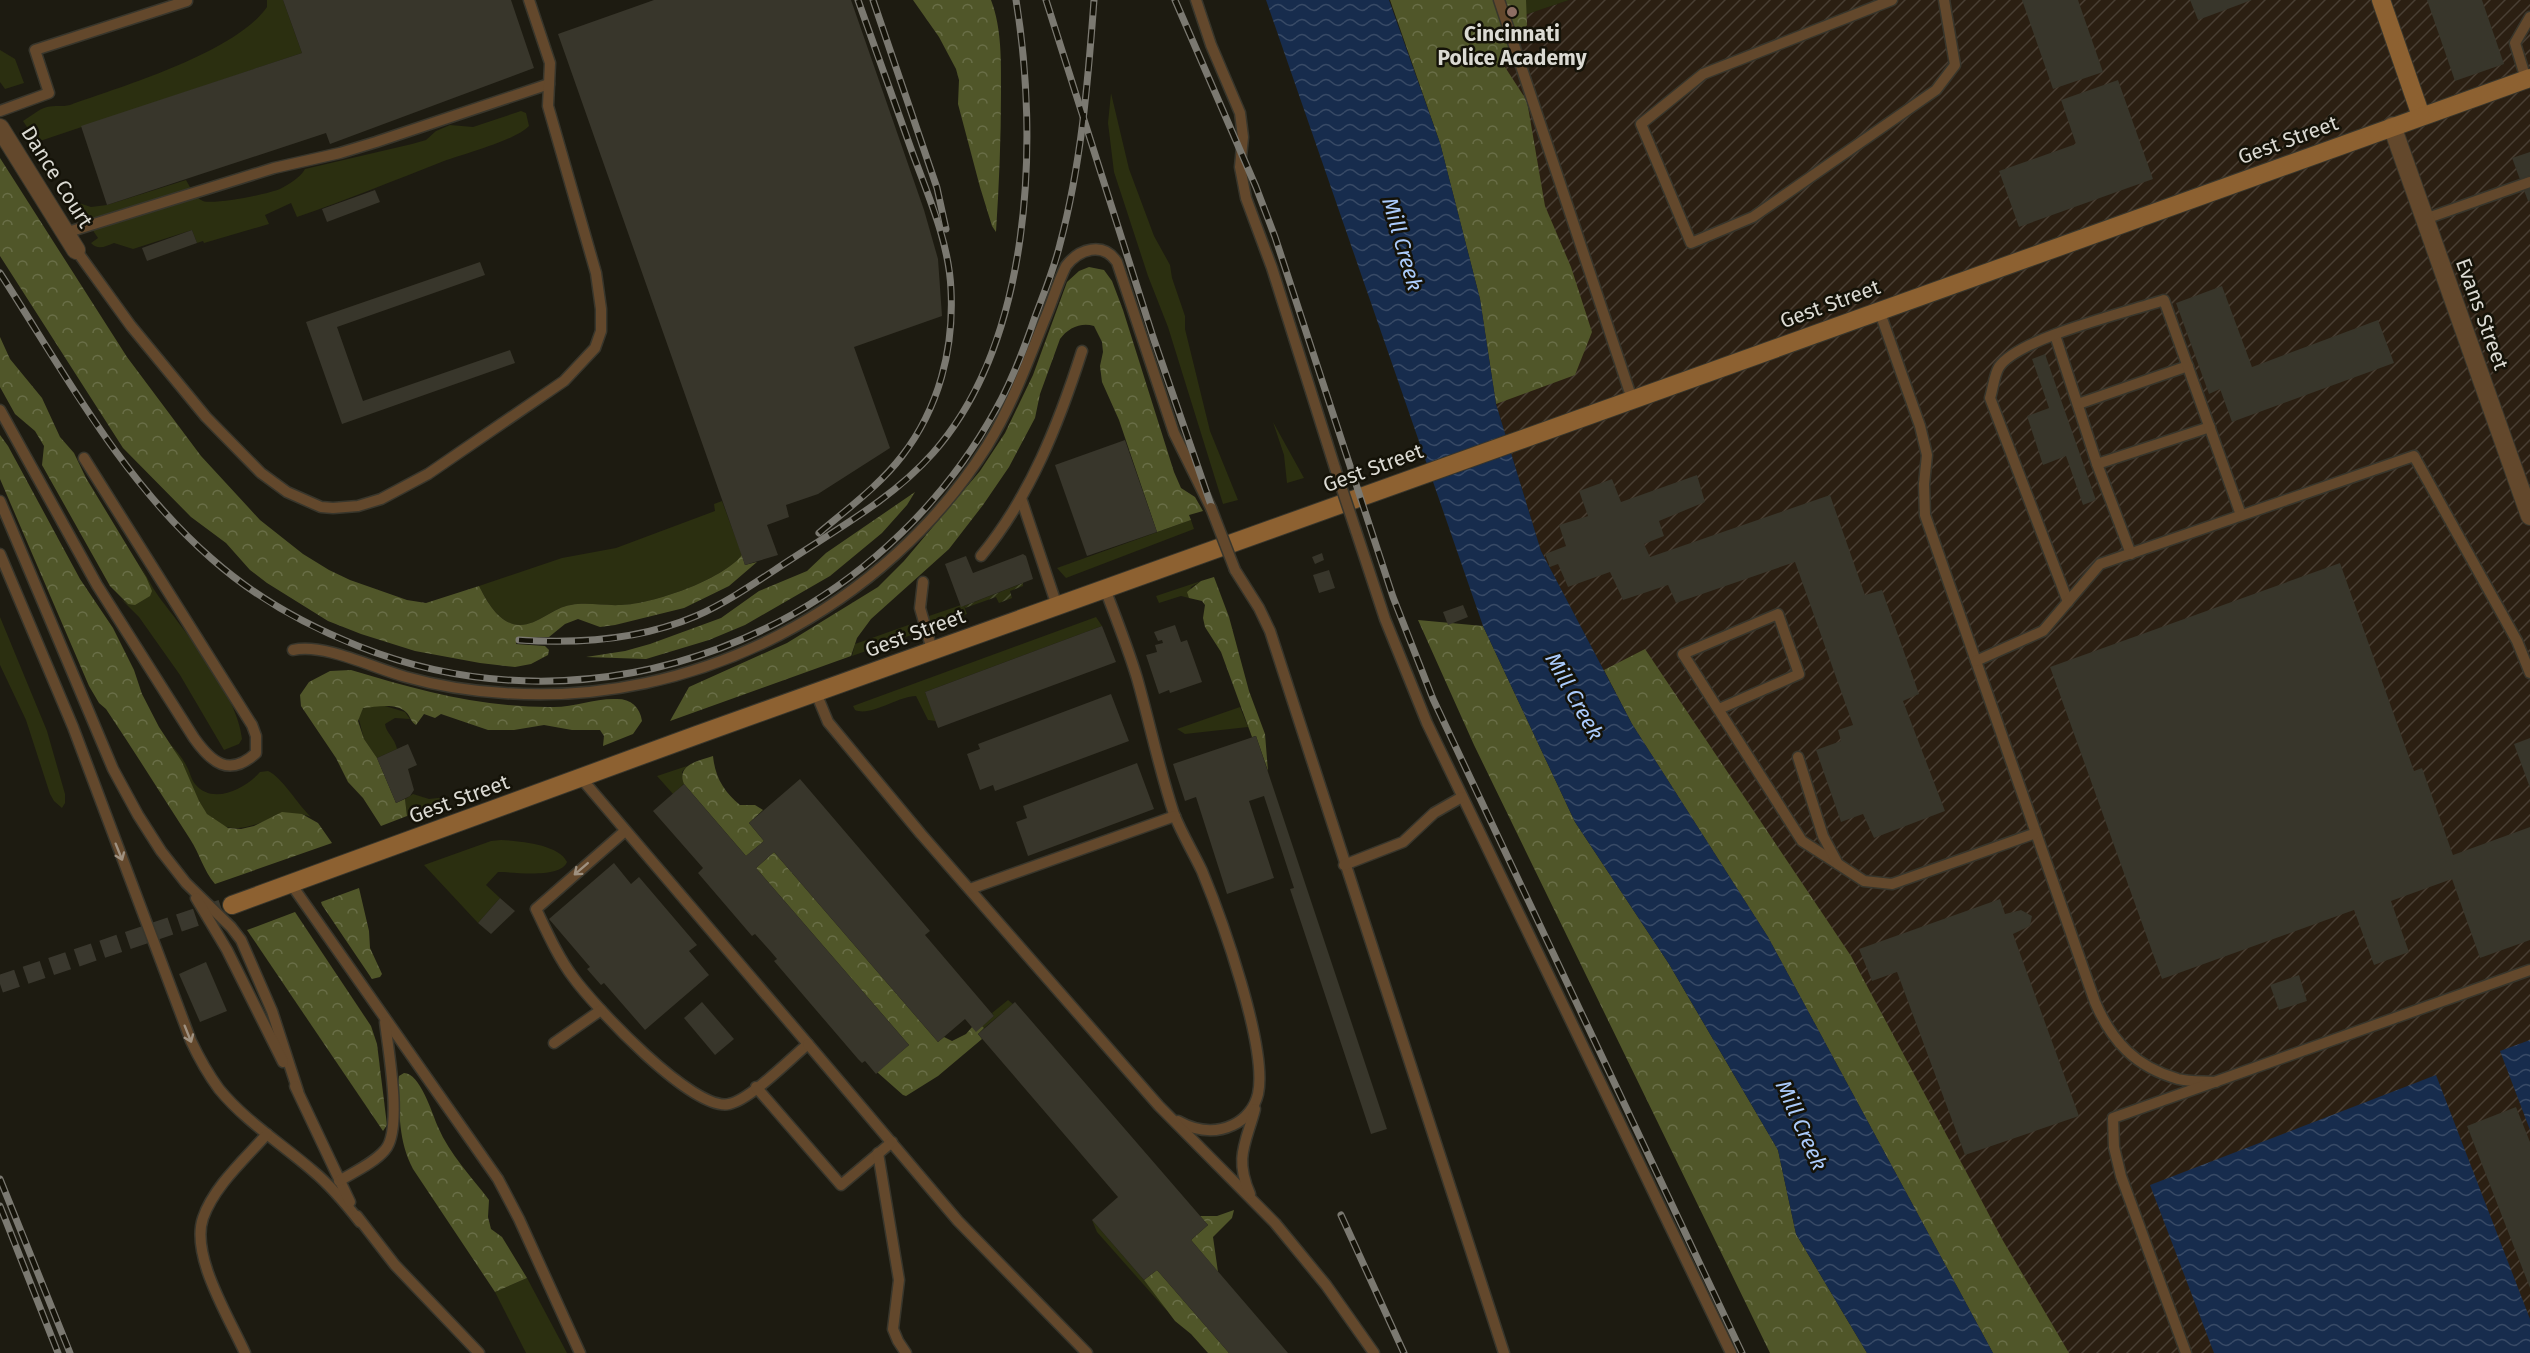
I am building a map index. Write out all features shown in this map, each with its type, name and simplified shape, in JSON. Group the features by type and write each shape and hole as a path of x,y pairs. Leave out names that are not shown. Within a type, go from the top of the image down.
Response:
{"street":[{"path":"2381,0 2421,116"},
{"name":"Gest Street","path":"232,905 1105,588 2528,79"},
{"name":"Evans Street","path":"2392,126 2530,516"},
{"name":"Dance Court","path":"0,128 76,250"}],"lane":[{"path":"76,250 130,326 206,417 261,473 287,492 321,507 346,508 370,503 428,474 564,381 589,355 598,340 601,309 596,273 548,106 550,63 529,0"},
{"path":"1196,0 1211,45 1240,113 1243,137 1239,158 1245,192 1272,268 1385,619 1413,693 1731,1353"},
{"path":"1499,0 1632,399"},
{"path":"1892,0 1703,74 1641,124 1691,243 1753,217 1936,90 1955,65 1944,0"},
{"path":"0,111 49,93 35,50 187,1"},
{"path":"2528,79 2515,43 2530,17"},
{"path":"65,232 274,168 340,153 549,84"},
{"path":"2425,219 2530,182"},
{"path":"292,650 315,648 443,686 505,694 559,694 621,688 676,675 732,657 795,628 856,588 887,562 928,521 974,465 1016,392 1066,266 1076,255 1088,250 1108,253 1117,262 1170,424 1181,450 1211,508 1234,570 1270,631 1504,1353"},
{"path":"2068,602 1990,398 1998,368 2016,351 2055,335 2164,300 2241,515"},
{"path":"1879,310 1920,426 1927,455 1924,484 1925,515 2095,1002 2106,1027 2125,1051 2154,1068 2180,1079 2216,1082"},
{"path":"2055,335 2097,464 2131,554"},
{"path":"981,556 1021,498 1058,420 1082,351"},
{"path":"2078,405 2188,366"},
{"path":"0,411 97,585 194,738 217,764 230,765 245,761 256,753 256,736 252,725 84,458"},
{"path":"2097,464 2210,427"},
{"path":"1976,661 2043,631 2100,564 2414,456 2517,641 2530,673"},
{"path":"1021,498 1057,606"},
{"path":"0,501 113,770 143,824 186,883 228,950 360,1222"},
{"path":"0,554 57,687 160,954 190,1041 220,1089 267,1134 336,1193 394,1265 479,1353"},
{"path":"922,582 920,608 933,650"},
{"path":"1105,588 1136,678 1154,752 1175,816 1206,882 1249,1011 1256,1044 1258,1094 1241,1156 1245,1183 1256,1203"},
{"path":"1719,709 1799,674 1778,614 1683,654 1802,841 1864,881 1892,884 2036,833"},
{"path":"816,693 828,722 970,890 1159,1106 1256,1203 1313,1268 1374,1353"},
{"path":"1798,757 1823,836 1838,864"},
{"path":"581,778 958,1221 1087,1353"},
{"path":"1344,865 1403,842 1434,813 1462,797"},
{"path":"970,890 1175,816"},
{"path":"625,831 536,909 570,972 601,1010 636,1046 700,1097 714,1103 729,1104 740,1100 808,1044"},
{"path":"186,883 231,927 241,940 272,1011 298,1091"},
{"path":"291,884 498,1179 519,1219 580,1353"},
{"path":"2186,1353 2121,1176 2114,1147 2113,1119 2530,970"},
{"path":"554,1042 601,1010"},
{"path":"339,1181 378,1156 390,1142 394,1123 385,1018"},
{"path":"756,1088 841,1185 891,1142"},
{"path":"1159,1106 1185,1125 1198,1130 1218,1130 1244,1118 1250,1112 1258,1094"},
{"path":"245,1353 205,1262 200,1235 202,1221 210,1203 231,1174 267,1134"},
{"path":"878,1153 899,1280 893,1329 906,1353"}],"shaded area":[{"path":"1569,0 2530,0 2530,1353 1993,1353 1886,1158 1632,724 1541,551 1496,404 1480,299 1422,49"}],"green space":[{"path":"267,0 283,0 302,53 37,142 23,121 44,108 70,105 147,78 205,53 252,24 267,7"},
{"path":"913,0 991,0 995,11 1001,57 996,232 980,187 958,104 959,80 956,69 939,37"},
{"path":"1390,0 1526,0 1527,25 1503,64 1527,101 1545,206 1571,267 1592,332 1575,375 1496,404 1480,299 1440,143"},
{"name":"Cincinnati Police Academy","path":"1487,0 1569,0 1495,25"},
{"path":"0,50 15,59 24,83 5,89 0,82"},
{"path":"1111,93 1129,169 1154,236 1170,265 1185,316 1185,329 1210,431 1238,500 1223,504 1168,327 1148,276 1114,172 1108,123"},
{"path":"521,111 526,113 529,126 502,141 297,217 291,203 265,215 269,224 204,243 203,241 197,243 192,230 133,249 114,243 96,247 91,243 98,238 73,201 91,207 107,205 186,180 195,195 203,201 218,202 253,196 280,189 297,178 305,169 426,140 436,131 450,125 473,127"},
{"path":"0,158 127,357 201,456 260,520 303,554 329,570 407,600 426,603 479,586 500,617 520,625 533,622 565,606 635,604 668,595 703,582 742,555 745,565 757,562 729,586 684,608 600,627 578,619 565,624 549,637 518,638 516,644 545,646 549,650 548,655 531,664 515,667 415,651 328,621 250,570 226,543 191,517 123,448 0,256"},
{"path":"1089,267 1104,270 1112,281 1174,472 1181,488 1195,497 1203,511 1189,515 1191,520 1157,532 1119,420 1102,382 1100,366 1103,352 1102,342 1094,326 1075,327 1060,339 1040,394 1035,418 1009,467 949,549 871,619 857,638 851,656 670,721 689,687 787,643 878,587 904,561 980,471 1005,433 1033,375 1067,282 1079,271"},
{"path":"0,337 10,359 42,398 60,437 74,453 86,478 146,577 152,591 150,596 135,605 128,604 110,586 42,465 44,446 35,431 15,414 0,387"},
{"path":"1273,422 1304,478 1287,483 1284,455"},
{"path":"0,435 80,579 113,628 134,670 142,694 159,727 182,762 207,814 228,828 241,829 254,826 282,812 302,814 318,823 332,843 215,884 190,839 117,725 89,686 0,479"},
{"path":"915,492 907,505 882,533 830,576 745,625 709,640 646,659 586,657 625,651 650,644 721,618 759,591 807,571 826,553"},
{"path":"722,501 742,555 719,573 686,589 635,604 565,606 533,622 520,625 500,617 479,586 562,558 616,548 715,511 714,504"},
{"path":"1191,520 1194,529 1066,578 1057,568"},
{"path":"138,561 156,593 221,684 238,722 242,739 239,744 224,750 180,675 139,617 121,599 128,604 146,577"},
{"path":"1214,577 1229,617 1249,691 1265,734 1268,771 1256,736 1252,737 1221,652 1205,627 1203,618 1205,605 1202,601 1189,598 1187,592 1201,581"},
{"path":"1201,581 1191,587 1189,598 1181,596 1159,603 1156,596"},
{"path":"1023,583 1023,586 1010,591 1012,598 999,603 996,597 965,608 964,606"},
{"path":"964,606 967,614 934,627 932,623 929,624 929,616"},
{"path":"0,617 47,731 65,794 65,803 62,808 50,794 26,720 0,665"},
{"path":"1096,617 1102,626 925,692 936,721 928,720 916,696 869,711 855,710 853,706"},
{"path":"1418,620 1483,626 1575,822 1669,964 1778,1150 1796,1234 1867,1353 1770,1353 1474,745"},
{"path":"914,623 919,627 915,628 917,633 852,656 855,644"},
{"path":"1645,649 1851,956 2002,1239 2069,1353 1993,1353 1768,937 1632,724 1604,670"},
{"path":"351,670 426,691 476,701 528,707 570,706 601,700 622,699 631,702 637,708 642,721 633,734 603,746 604,736 600,730 572,730 544,725 514,730 488,730 441,714 435,718 424,714 416,725 407,713 397,707 363,708 358,721 364,739 377,758 396,803 405,799 407,816 381,826 363,798 348,782 336,758 301,706 300,695 309,682 330,671"},
{"path":"382,705 405,712 410,719 395,718 385,724 397,749 377,758 364,739 358,716 363,708"},
{"path":"1240,707 1248,727 1185,734 1177,729"},
{"path":"171,744 184,761 195,784 202,790 211,794 229,792 246,784 260,772 268,771 279,779 311,817 297,814 284,815 245,827 232,828 220,824 202,807"},
{"path":"713,756 718,777 729,795 740,805 755,805 763,810 749,823 764,841 746,856 684,784 683,772 690,764"},
{"path":"687,766 682,772 684,784 673,794 657,776"},
{"path":"413,794 429,799 446,797 445,802 407,816 405,799"},
{"path":"501,840 547,847 563,856 567,862 556,871 547,873 498,872 486,885 500,898 478,923 424,865 491,841"},
{"path":"774,852 938,1042 944,1037 952,1041 966,1034 972,1027 982,1026 984,1028 978,1034 982,1039 938,1076 906,1096 877,1072 909,1045 756,868"},
{"path":"359,888 369,931 370,948 382,974 372,979 321,902"},
{"path":"295,912 371,1026 377,1044 387,1125 383,1131 247,930"},
{"path":"1008,1000 1013,1004 984,1028 982,1026 994,1016 992,1013"},
{"path":"404,1073 415,1079 420,1086 448,1147 489,1200 488,1217 491,1229 502,1237 527,1278 495,1292 413,1169 405,1148 401,1127 398,1083 399,1076"},
{"path":"1234,1210 1232,1218 1213,1237 1218,1272 1191,1240 1208,1225 1200,1216 1217,1216"},
{"path":"1092,1220 1157,1295 1167,1311 1097,1232"},
{"path":"1157,1270 1229,1353 1208,1353 1191,1334 1175,1321 1144,1280"},
{"path":"527,1278 567,1353 526,1353 495,1292"}],"water":[{"name":"Mill Creek","path":"1266,0 1389,0 1440,143 1480,299 1496,404 1541,551 1632,724 1768,937 1993,1353 1867,1353 1796,1234 1778,1150 1669,964 1575,822 1483,626"},
{"path":"2530,1040 2530,1130 2500,1051"},
{"path":"2436,1075 2530,1319 2530,1353 2214,1353 2150,1185"}],"building":[{"path":"283,0 511,0 534,68 330,144 326,133 107,205 81,126 302,53"},
{"path":"654,0 851,0 924,210 938,259 942,316 854,347 890,448 818,494 786,505 789,517 767,525 778,555 745,565 558,34"},
{"path":"2022,0 2078,0 2103,72 2053,89"},
{"path":"2190,0 2252,0 2198,20"},
{"path":"2427,0 2482,0 2504,64 2455,81"},
{"path":"2118,80 2153,179 2019,227 1999,171 2076,144 2061,100"},
{"path":"2530,152 2530,201 2528,201 2512,158"},
{"path":"375,190 380,202 327,222 322,209"},
{"path":"192,230 197,243 147,261 142,248"},
{"path":"480,262 485,275 337,327 363,401 510,350 515,363 342,424 306,322"},
{"path":"2222,286 2252,367 2378,320 2394,363 2232,422 2220,389 2209,394 2176,303"},
{"path":"2045,354 2096,500 2083,505 2066,456 2043,465 2027,416 2049,408 2032,359"},
{"path":"1125,440 1157,532 1087,556 1055,465"},
{"path":"1697,475 1705,502 1659,521 1664,536 1644,544 1650,557 1830,495 1865,595 1882,590 1919,694 1903,701 1945,811 1874,838 1863,814 1841,822 1816,750 1841,741 1838,730 1853,725 1795,562 1676,603 1668,585 1623,600 1610,572 1568,587 1558,564 1550,567 1545,554 1566,546 1559,525 1588,516 1579,491 1612,479 1621,502"},
{"path":"1322,553 1324,560 1315,564 1312,557"},
{"path":"1023,554 1026,556 1033,579 961,607 945,564 966,556 973,573"},
{"path":"2340,563 2414,771 2422,768 2453,855 2530,827 2530,940 2480,958 2452,879 2391,901 2409,952 2374,965 2354,910 2162,979 2050,667"},
{"path":"1329,570 1335,588 1319,593 1313,575"},
{"path":"1463,605 1468,617 1448,625 1443,612"},
{"path":"1175,625 1181,642 1187,640 1202,682 1170,693 1169,690 1159,694 1146,655 1157,652 1155,645 1163,643 1162,640 1158,641 1154,632"},
{"path":"1102,626 1116,662 938,728 925,692"},
{"path":"1111,694 1129,741 995,791 993,785 980,790 967,754 980,749 978,744"},
{"path":"1256,736 1387,1129 1371,1134 1290,889 1294,888 1264,796 1249,801 1274,878 1227,894 1196,797 1185,801 1173,764"},
{"path":"2530,738 2530,788 2514,744"},
{"path":"408,744 417,765 408,769 414,790 410,796 396,803 377,758"},
{"path":"1137,763 1154,809 1028,856 1016,822 1027,818 1023,806"},
{"path":"800,779 930,931 925,935 994,1016 976,1032 965,1019 938,1042 774,852 756,868 909,1045 876,1074 865,1061 862,1063 858,1059 774,961 777,959 772,953 755,934 752,936 698,873 703,868 653,811 684,784 746,856 764,841 749,823"},
{"path":"614,863 631,884 639,877 697,945 689,951 709,975 645,1030 604,983 601,985 587,969 590,967 549,919"},
{"path":"500,898 515,911 491,934 478,923"},
{"path":"2000,899 2005,914 2021,910 2032,916 2030,926 2013,934 2079,1116 1965,1155 1897,972 1872,981 1859,949"},
{"path":"206,962 227,1011 200,1022 179,974"},
{"path":"2299,975 2307,1001 2279,1010 2270,985"},
{"path":"702,1002 734,1039 715,1055 684,1018"},
{"path":"1015,1002 1208,1225 1191,1240 1288,1353 1229,1353 1157,1270 1144,1280 1092,1220 1118,1197 978,1034"},
{"path":"2516,1107 2530,1142 2530,1288 2467,1126"}],"tunnel":[{"path":"0,984 232,905"}],"railway":[{"path":"819,533 883,477 915,438 935,398 947,356 950,334 951,290 941,234 858,0"},
{"path":"873,0 937,188 946,229"},
{"path":"519,640 564,641 609,638 653,630 696,616 746,589 867,510 902,483 933,453 966,407 991,355 1009,298 1020,237 1026,176 1027,115 1016,0"},
{"path":"1046,0 1153,337 1212,508"},
{"path":"0,273 96,424 150,495 212,559 263,598 319,629 358,646 449,673 541,681 632,673 720,648 802,609 877,555 942,489 1001,400 1022,353 1055,263 1078,154 1094,0"},
{"path":"1175,0 1256,187 1275,237 1393,597 1433,699 1742,1353"},
{"path":"0,1179 70,1353"},
{"path":"0,1206 58,1353"},
{"path":"1341,1215 1404,1353"}],"place":[{"name":"Cincinnati Police Academy","path":"1512,12"}]}
